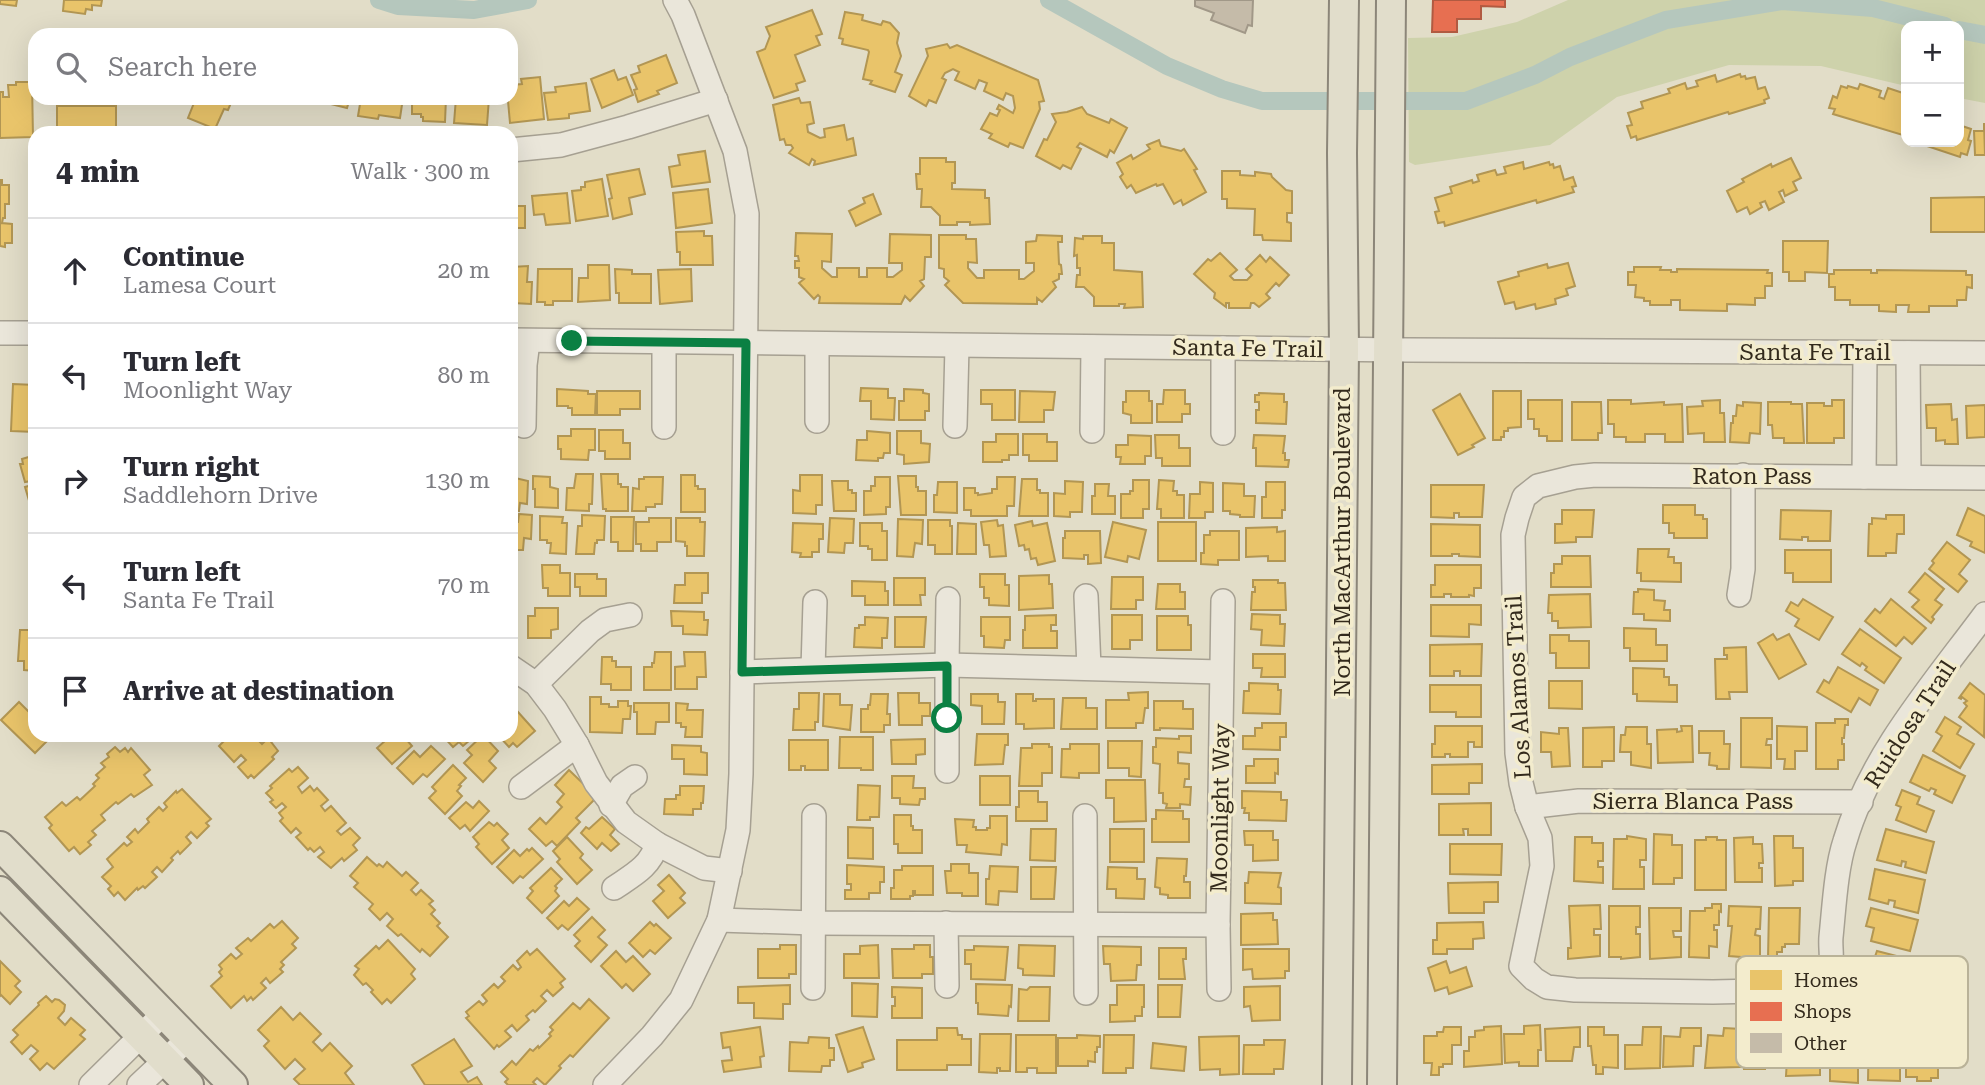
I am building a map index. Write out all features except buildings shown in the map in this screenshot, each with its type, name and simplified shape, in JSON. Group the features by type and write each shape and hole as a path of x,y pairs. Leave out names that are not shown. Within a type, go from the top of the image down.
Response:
{"main road":[{"name":"North MacArthur Boulevard","path":"1338,1085 1344,0"},
{"name":"North MacArthur Boulevard","path":"1382,1085 1391,0"},
{"path":"0,846 233,1085"},
{"path":"0,891 189,1085"}],"street":[{"path":"605,1085 652,1036 681,1000 719,920 738,830 741,774 747,214 735,151 679,7"},
{"path":"518,149 561,145 716,100"},
{"path":"0,333 28,333"},
{"path":"519,341 525,365 524,426"},
{"name":"Santa Fe Trail","path":"519,341 1985,353"},
{"path":"664,342 664,427"},
{"path":"817,344 817,421"},
{"path":"955,426 957,346"},
{"path":"1091,431 1093,347"},
{"path":"1223,348 1223,433"},
{"path":"1864,477 1865,352"},
{"path":"1909,353 1909,477"},
{"path":"1739,595 1743,569 1743,475"},
{"name":"Raton Pass","path":"1524,497 1538,486 1575,477 1743,475 1985,478"},
{"name":"Los Alamos Trail","path":"1524,497 1513,535 1517,753 1527,807 1540,838 1542,866 1521,966 1547,987"},
{"path":"1086,596 1089,668"},
{"path":"947,771 948,599"},
{"name":"Moonlight Way","path":"719,920 1218,925 1223,601"},
{"path":"813,669 815,602"},
{"name":"Ruidosa Trail","path":"1831,956 1833,917 1844,842 1861,802 1882,759 1923,696 1985,614"},
{"path":"536,684 590,631 605,620 630,615"},
{"path":"742,672 947,666 1221,672"},
{"path":"518,672 536,684 555,709 596,783 626,822 657,844 704,868 730,871"},
{"path":"521,787 577,745"},
{"path":"611,805 622,786 635,777"},
{"name":"Sierra Blanca Pass","path":"1527,807 1579,801 1861,802"},
{"path":"813,988 814,816"},
{"path":"1085,816 1086,993"},
{"path":"614,888 653,858 657,844"},
{"path":"946,923 947,986"},
{"path":"1218,925 1219,989"},
{"name":"Ruidosa Trail","path":"1547,987 1616,991 1736,990"},
{"path":"91,1085 163,1014"},
{"path":"139,1085 188,1039"}],"green space":[{"path":"1568,0 1985,0 1985,103 1964,99 1964,21 1901,21 1901,85 1821,66 1729,65 1617,97 1550,145 1415,165 1409,162 1408,38 1452,37 1517,22"}],"waterway":[{"path":"379,0 398,6 474,10 528,0"},
{"path":"1049,0 1167,66 1222,89 1262,101 1466,101 1666,20 1782,1 1873,8 1925,21"},
{"path":"1964,31 1985,35"}],"route":[{"path":"572,341 746,343 742,672 947,666 947,718"}]}
